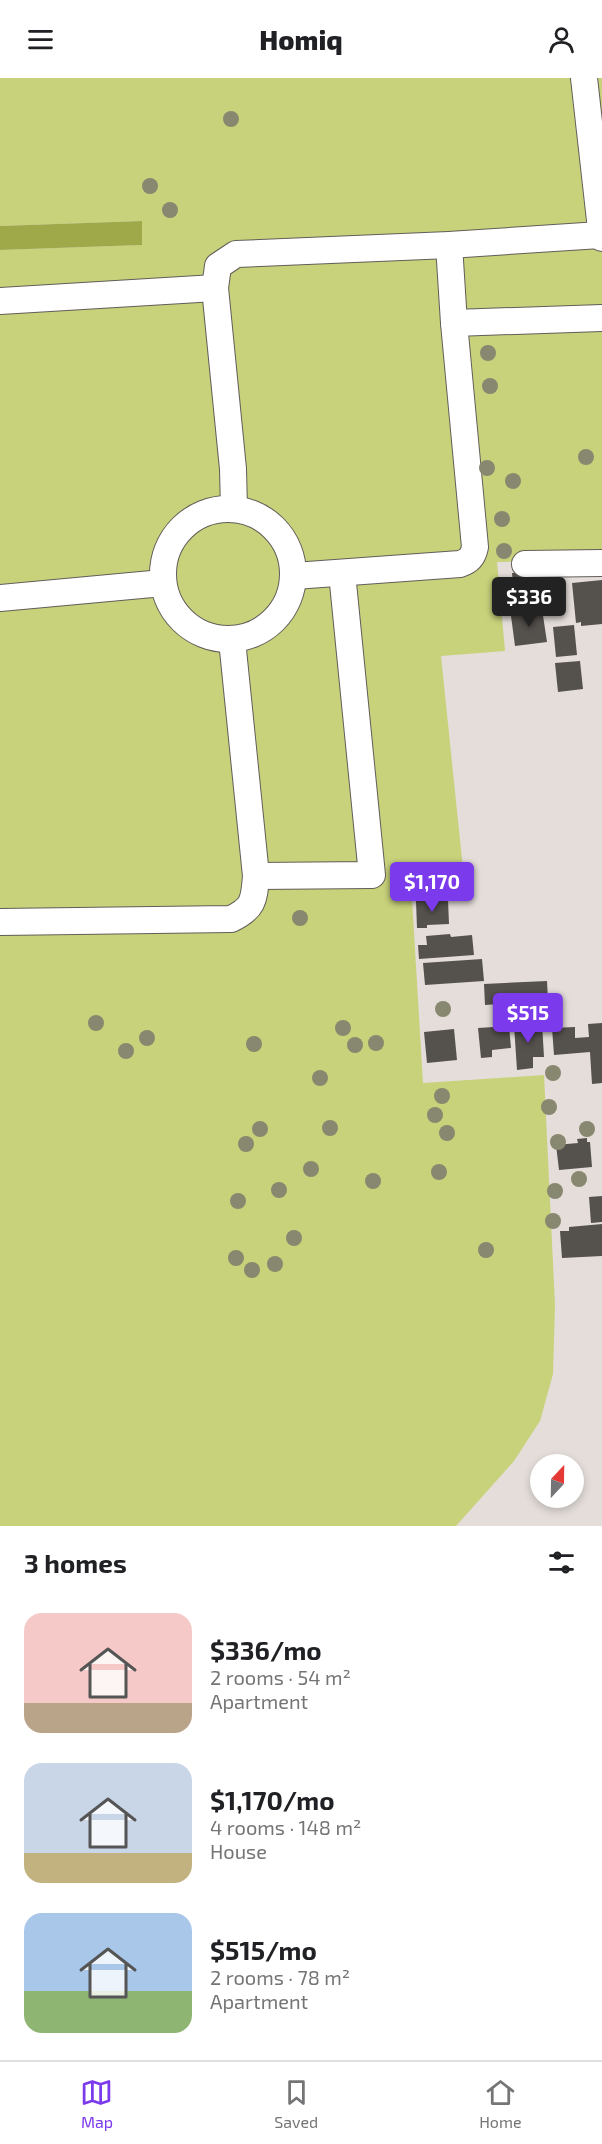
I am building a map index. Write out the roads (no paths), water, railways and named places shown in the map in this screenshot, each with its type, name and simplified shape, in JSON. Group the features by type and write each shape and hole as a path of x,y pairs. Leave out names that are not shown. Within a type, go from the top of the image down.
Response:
{"street":[{"path":"234,509 233,469 215,288 218,266 236,254 601,236 584,78"},
{"path":"294,576 460,564 468,562 474,555 449,245"},
{"path":"0,301 215,288"},
{"path":"454,323 602,318"},
{"path":"234,509 253,513 270,524 283,538 291,556 294,576 291,595 282,612 268,627 251,636 232,640 213,638 194,631 179,618 168,602 163,584 163,564 169,545 180,529 195,517 214,510 234,509"},
{"path":"525,564 602,563"},
{"path":"256,876 372,874 342,573"},
{"path":"0,598 163,584"},
{"path":"0,922 231,919 243,913 251,905 256,876 232,640"}]}
